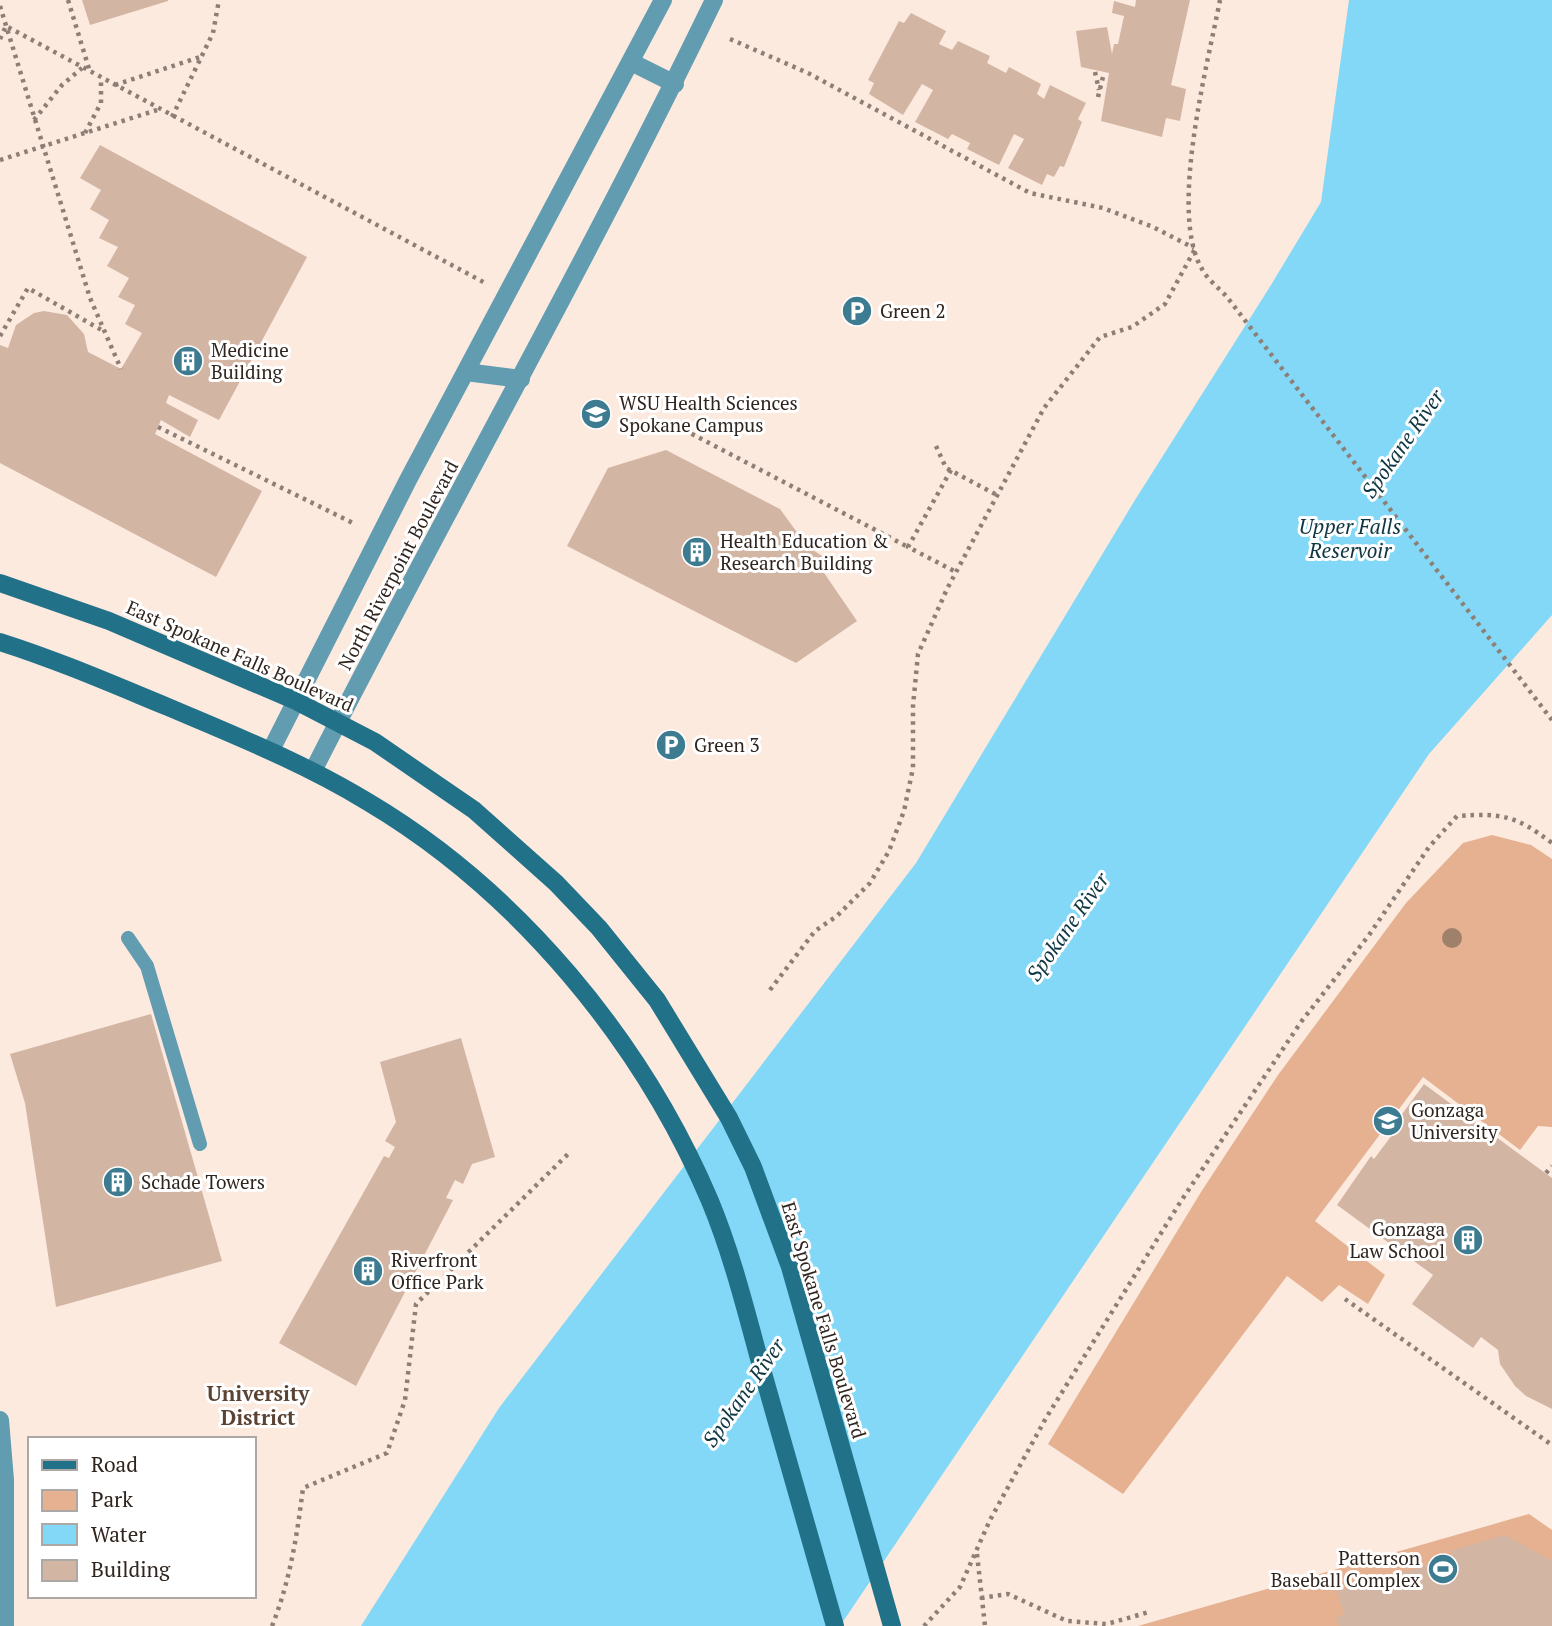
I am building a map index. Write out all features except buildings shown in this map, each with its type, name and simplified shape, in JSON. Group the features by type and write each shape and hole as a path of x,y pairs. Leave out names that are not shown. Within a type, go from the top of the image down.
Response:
{"main road":[{"name":"East Spokane Falls Boulevard","path":"0,583 109,621 296,701 338,722 422,773 474,810 599,928 657,1000 729,1118 773,1217 892,1626"},
{"path":"0,642 46,656 271,750 313,771 370,803 482,887 545,947 622,1044 672,1122 710,1202 734,1271 835,1626"}],"street":[{"name":"North Riverpoint Boulevard","path":"271,750 466,372 663,0"},
{"name":"North Riverpoint Boulevard","path":"313,771 675,84 714,0"},
{"path":"631,62 675,84"},
{"path":"466,372 520,379"},
{"path":"0,1420 7,1570 5,1626"}],"lane":[{"path":"128,938 147,967 200,1144"}],"path":[{"path":"68,0 90,72"},
{"path":"172,117 213,33 219,0"},
{"path":"1220,0 1190,165 1189,200 1195,249 1202,270 1227,297 1552,720"},
{"path":"0,6 90,298 121,369"},
{"path":"0,38 6,26"},
{"path":"6,26 158,110 507,295"},
{"path":"730,39 808,73 1030,193 1103,208 1153,226 1195,249"},
{"path":"114,86 201,57"},
{"path":"34,120 62,85 82,68"},
{"path":"1095,72 1098,94 1104,73"},
{"path":"85,133 101,103 101,79"},
{"path":"0,160 158,110"},
{"path":"770,990 815,931 837,916 870,883 889,851 904,811 913,768 913,706 918,654 956,572 1044,408 1100,337 1132,327 1165,304 1195,249"},
{"path":"0,336 28,288 105,333"},
{"path":"669,422 956,572"},
{"path":"158,427 353,523"},
{"path":"936,446 946,468 997,495"},
{"path":"908,548 951,470"},
{"path":"924,1626 960,1587 1046,1418 1181,1201 1301,1022 1368,935 1429,847 1457,816 1487,814 1523,821 1552,843"},
{"path":"272,1626 283,1597 297,1540 303,1488 387,1453 405,1400 416,1304 569,1153"},
{"path":"1546,1173 1552,1166"},
{"path":"1345,1298 1552,1445"},
{"path":"977,1550 985,1626"},
{"path":"981,1598 1008,1594 1067,1621 1107,1624 1149,1612"}],"green space":[{"path":"1492,835 1531,845 1552,859 1552,1127 1538,1126 1520,1150 1423,1077 1315,1221 1385,1275 1368,1304 1339,1285 1322,1302 1287,1276 1123,1494 1048,1444 1201,1192 1278,1075 1406,903 1463,843"},
{"name":"Patterson Baseball Complex","path":"1529,1514 1552,1530 1552,1626 1138,1626"}],"water":[{"name":"Upper Falls Reservoir","path":"1349,0 1552,0 1552,615 1429,754 840,1626 361,1626 499,1408 916,863 1135,500 1271,285 1321,202"}],"place":[{"name":"Green 2","path":"857,311"},
{"name":"Medicine Building","path":"188,361"},
{"name":"WSU Health Sciences Spokane Campus","path":"596,414"},
{"name":"Health Education & Research Building","path":"697,552"},
{"name":"Green 3","path":"671,745"},
{"name":"Gonzaga University","path":"1388,1121"},
{"name":"Schade Towers","path":"118,1182"},
{"name":"Gonzaga Law School","path":"1468,1240"},
{"name":"Riverfront Office Park","path":"368,1271"},
{"name":"Patterson Baseball Complex","path":"1443,1569"}],"district":[{"name":"University District","path":"258,1406"}],"water label":[{"name":"Spokane River","path":"1403,444"},
{"name":"Spokane River","path":"1068,927"},
{"name":"Spokane River","path":"744,1393"}]}
